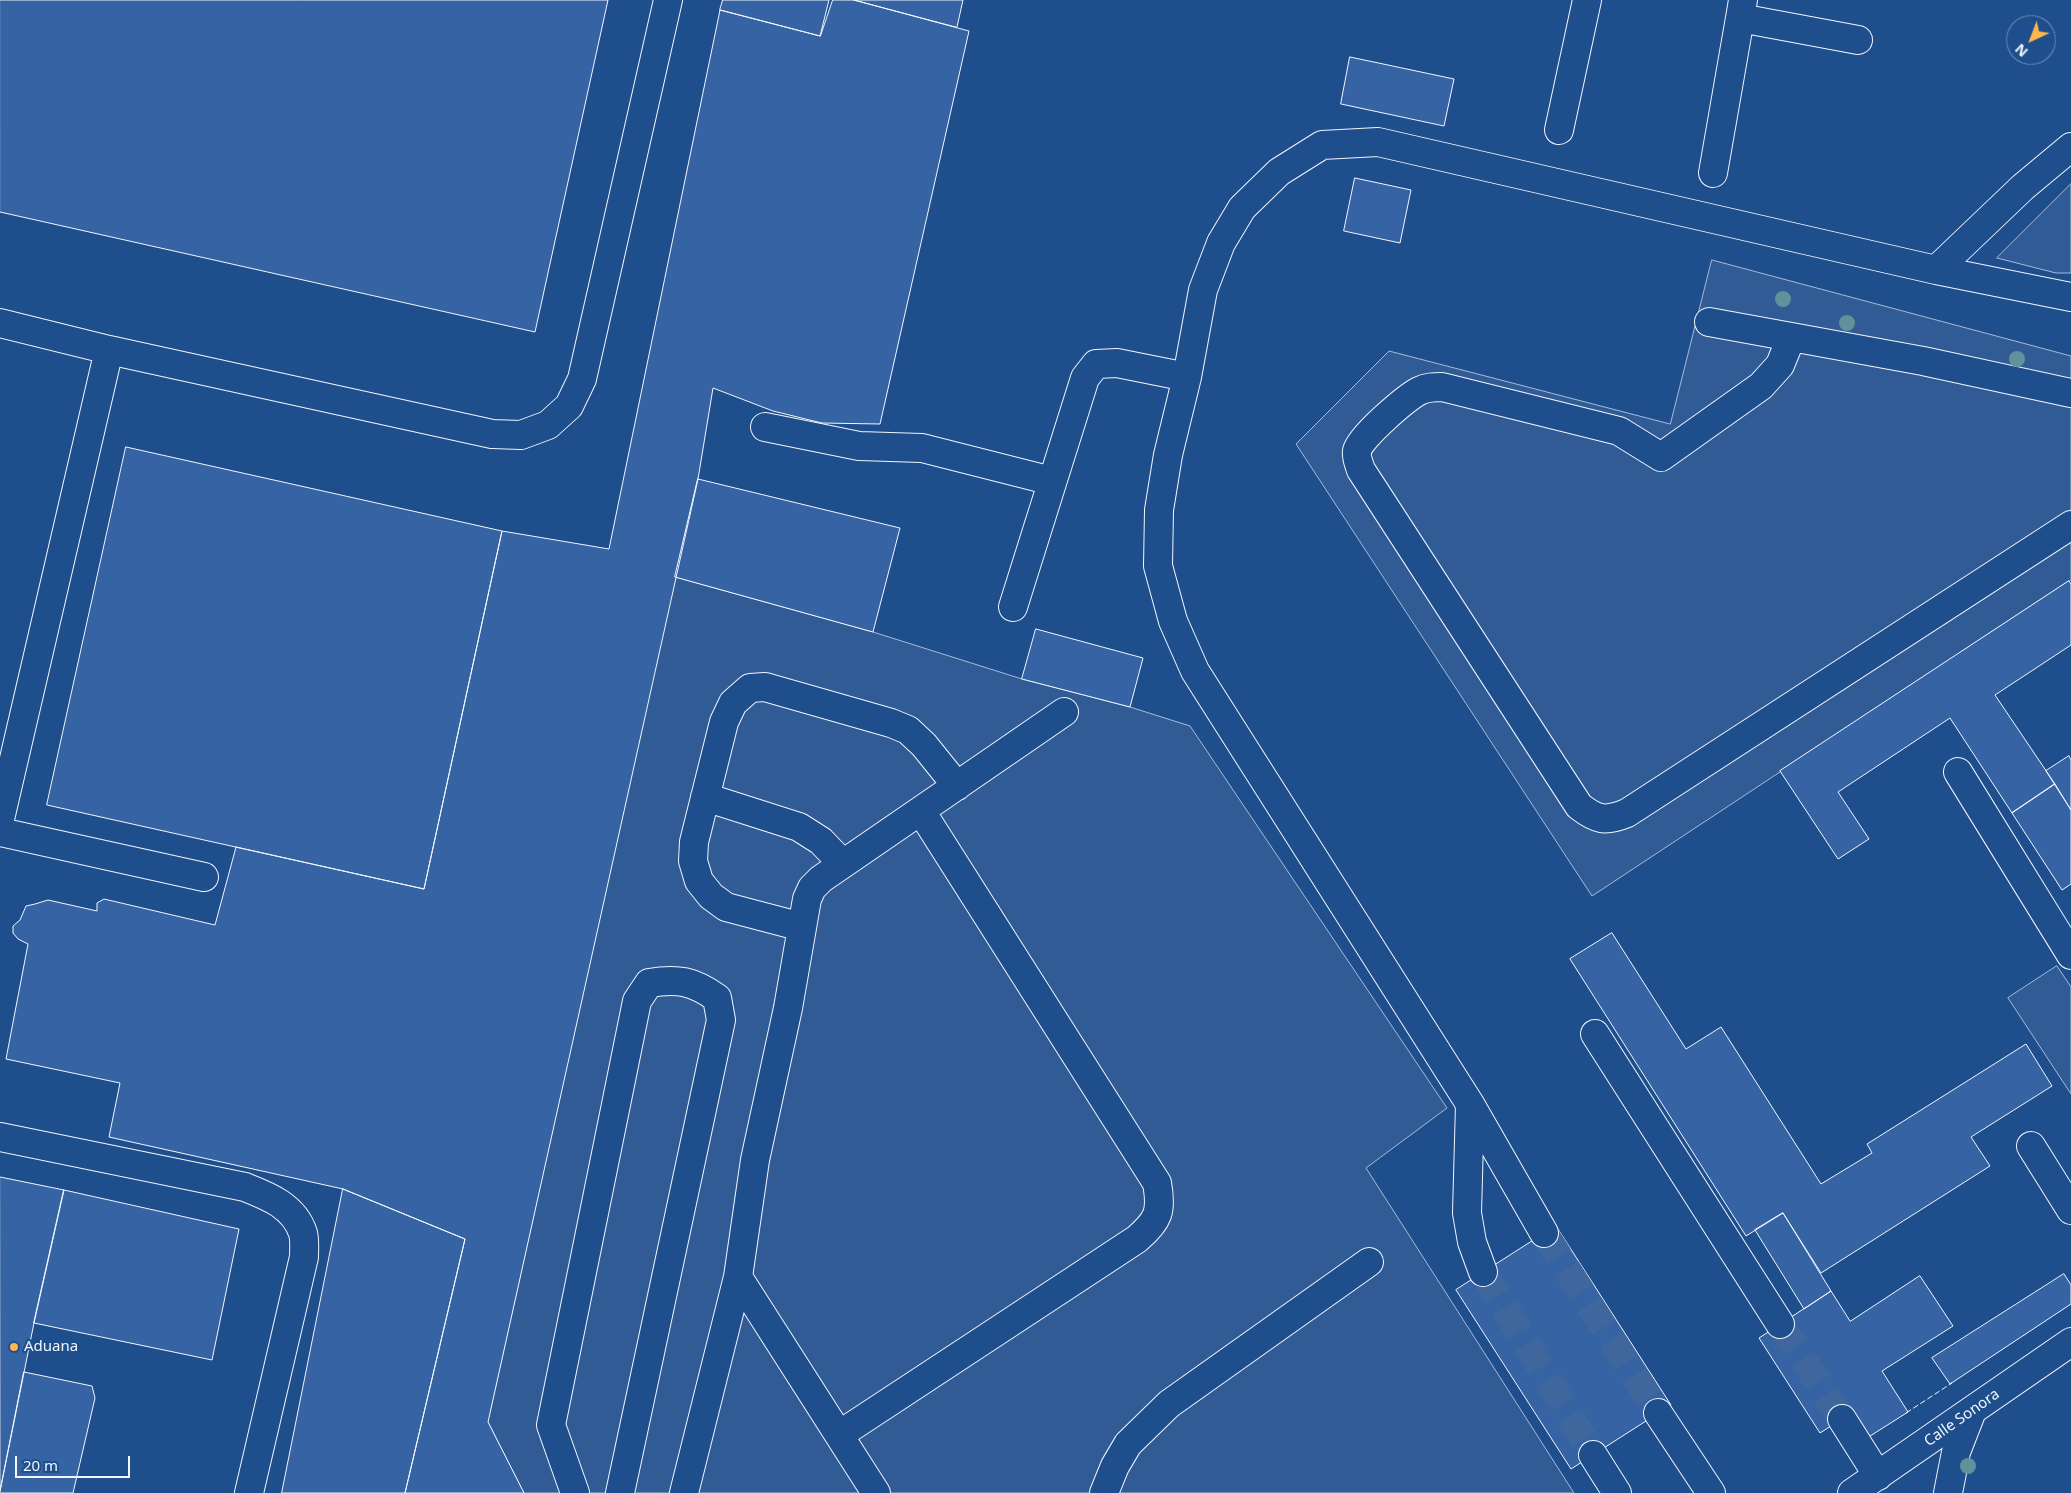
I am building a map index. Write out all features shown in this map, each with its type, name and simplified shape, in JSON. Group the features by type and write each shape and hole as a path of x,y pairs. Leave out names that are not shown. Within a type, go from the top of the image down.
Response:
{"street":[{"path":"0,323 110,350 492,434 521,435 548,425 570,406 582,379 668,0"},
{"path":"1559,130 1587,0"},
{"path":"1713,173 1741,9 1858,40"},
{"path":"1544,1233 1470,1104 1195,671 1173,621 1158,566 1159,510 1168,455 1187,377 1202,290 1221,243 1242,208 1279,172 1322,145 1378,142 1936,270 2071,296"},
{"path":"1936,270 2023,187 2071,147"},
{"path":"1709,322 1922,361 2071,393"},
{"path":"1791,338 1780,365 1761,386 1661,457 1619,431 1442,387 1430,387 1418,391 1369,432 1359,445 1358,460 1362,470 1579,806 1594,818 1612,820 1627,813 2071,525"},
{"path":"0,819 110,350"},
{"path":"1013,606 1085,378 1096,364 1117,363 1187,377"},
{"path":"765,427 859,446 922,448 1052,481"},
{"path":"802,927 726,907 711,896 699,881 693,861 694,842 724,722 733,702 750,688 765,687 890,723 908,730 924,745 958,786"},
{"path":"684,1493 738,1277 755,1160 788,1008 807,899 812,888 843,864 1064,712"},
{"path":"1958,772 2071,955"},
{"path":"705,797 799,827 821,841 843,864"},
{"path":"839,1435 1137,1239 1150,1228 1158,1216 1161,1202 1157,1183 921,811"},
{"path":"0,832 204,877"},
{"path":"575,1493 551,1425 637,1001 649,983 671,979 699,985 717,998 721,1020 620,1493"},
{"path":"1594,1034 1780,1324"},
{"path":"1470,1104 1467,1213 1472,1242 1483,1272"},
{"path":"0,1137 245,1187 274,1198 290,1213 303,1233 304,1257 249,1493"},
{"path":"2031,1146 2071,1210"},
{"path":"1104,1493 1114,1466 1128,1444 1169,1404 1369,1262"},
{"path":"738,1277 876,1493"},
{"name":"Calle Sonora","path":"1852,1493 2071,1342"},
{"path":"1948,1493 1956,1452 1972,1411"},
{"path":"1658,1413 1711,1493"},
{"path":"1842,1419 1878,1476"},
{"path":"1593,1455 1617,1493"}],"shaded area":[{"path":"2071,184 2071,273 2056,273 1997,258"},
{"path":"1712,260 2071,356 2071,580 1592,896 1296,444 1389,351 1670,424"},
{"path":"675,577 873,632 1022,679 1130,707 1190,726 1447,1108 1366,1168 1574,1493 524,1493 488,1422"},
{"path":"2057,966 2071,987 2071,1094 2008,998"}],"building":[{"path":"0,0 608,0 535,332 0,212"},
{"path":"723,0 829,0 820,36 720,10"},
{"path":"833,0 854,0 969,31 880,424 822,423 773,411 713,388 698,479 488,1422 524,1493 405,1493 465,1239 343,1189 109,1137 120,1083 6,1059 28,944 18,939 13,933 13,926 20,920 26,906 48,900 97,911 97,903 104,899 215,925 236,847 424,889 502,531 609,549 720,10 820,36"},
{"path":"854,0 963,0 957,27"},
{"path":"1350,57 1454,79 1444,126 1341,104"},
{"path":"1355,178 1411,190 1400,243 1344,231"},
{"path":"126,447 502,531 424,889 47,805"},
{"path":"698,479 900,528 873,632 675,577"},
{"path":"2069,581 2071,584 2071,645 1995,695 2055,784 2012,813 1950,718 1838,792 1869,839 1838,859 1780,771"},
{"path":"1036,629 1143,658 1130,707 1022,679"},
{"path":"2069,756 2071,760 2071,810 2046,771"},
{"path":"2055,784 2071,810 2071,884 2062,890 2012,813"},
{"path":"1612,933 1686,1049 1721,1027 1821,1184 1872,1153 1867,1144 2026,1044 2052,1086 1971,1137 1990,1166 1821,1273 1783,1213 1746,1236 1570,959"},
{"name":"Aduana","path":"0,1177 64,1190 34,1323 0,1491"},
{"path":"343,1189 465,1239 405,1493 282,1493"},
{"path":"64,1190 239,1229 212,1360 34,1323"},
{"path":"1783,1213 1831,1291 1804,1309 1755,1230"},
{"path":"1556,1226 1671,1405 1571,1469 1456,1290"},
{"path":"2064,1274 2071,1285 2071,1304 1950,1384 1932,1358"},
{"path":"1920,1276 1953,1326 1882,1371 1908,1412 1867,1438 1850,1414 1820,1433 1759,1338 1831,1291 1850,1321"},
{"path":"24,1372 92,1386 95,1398 73,1493 0,1493"}],"tunnel":[{"path":"1544,1233 1658,1413"},
{"path":"1483,1272 1593,1455"},
{"path":"1780,1324 1842,1419"}],"fence":[{"path":"1906,1413 1952,1383"}],"place":[{"name":"Aduana","path":"14,1347"}]}
